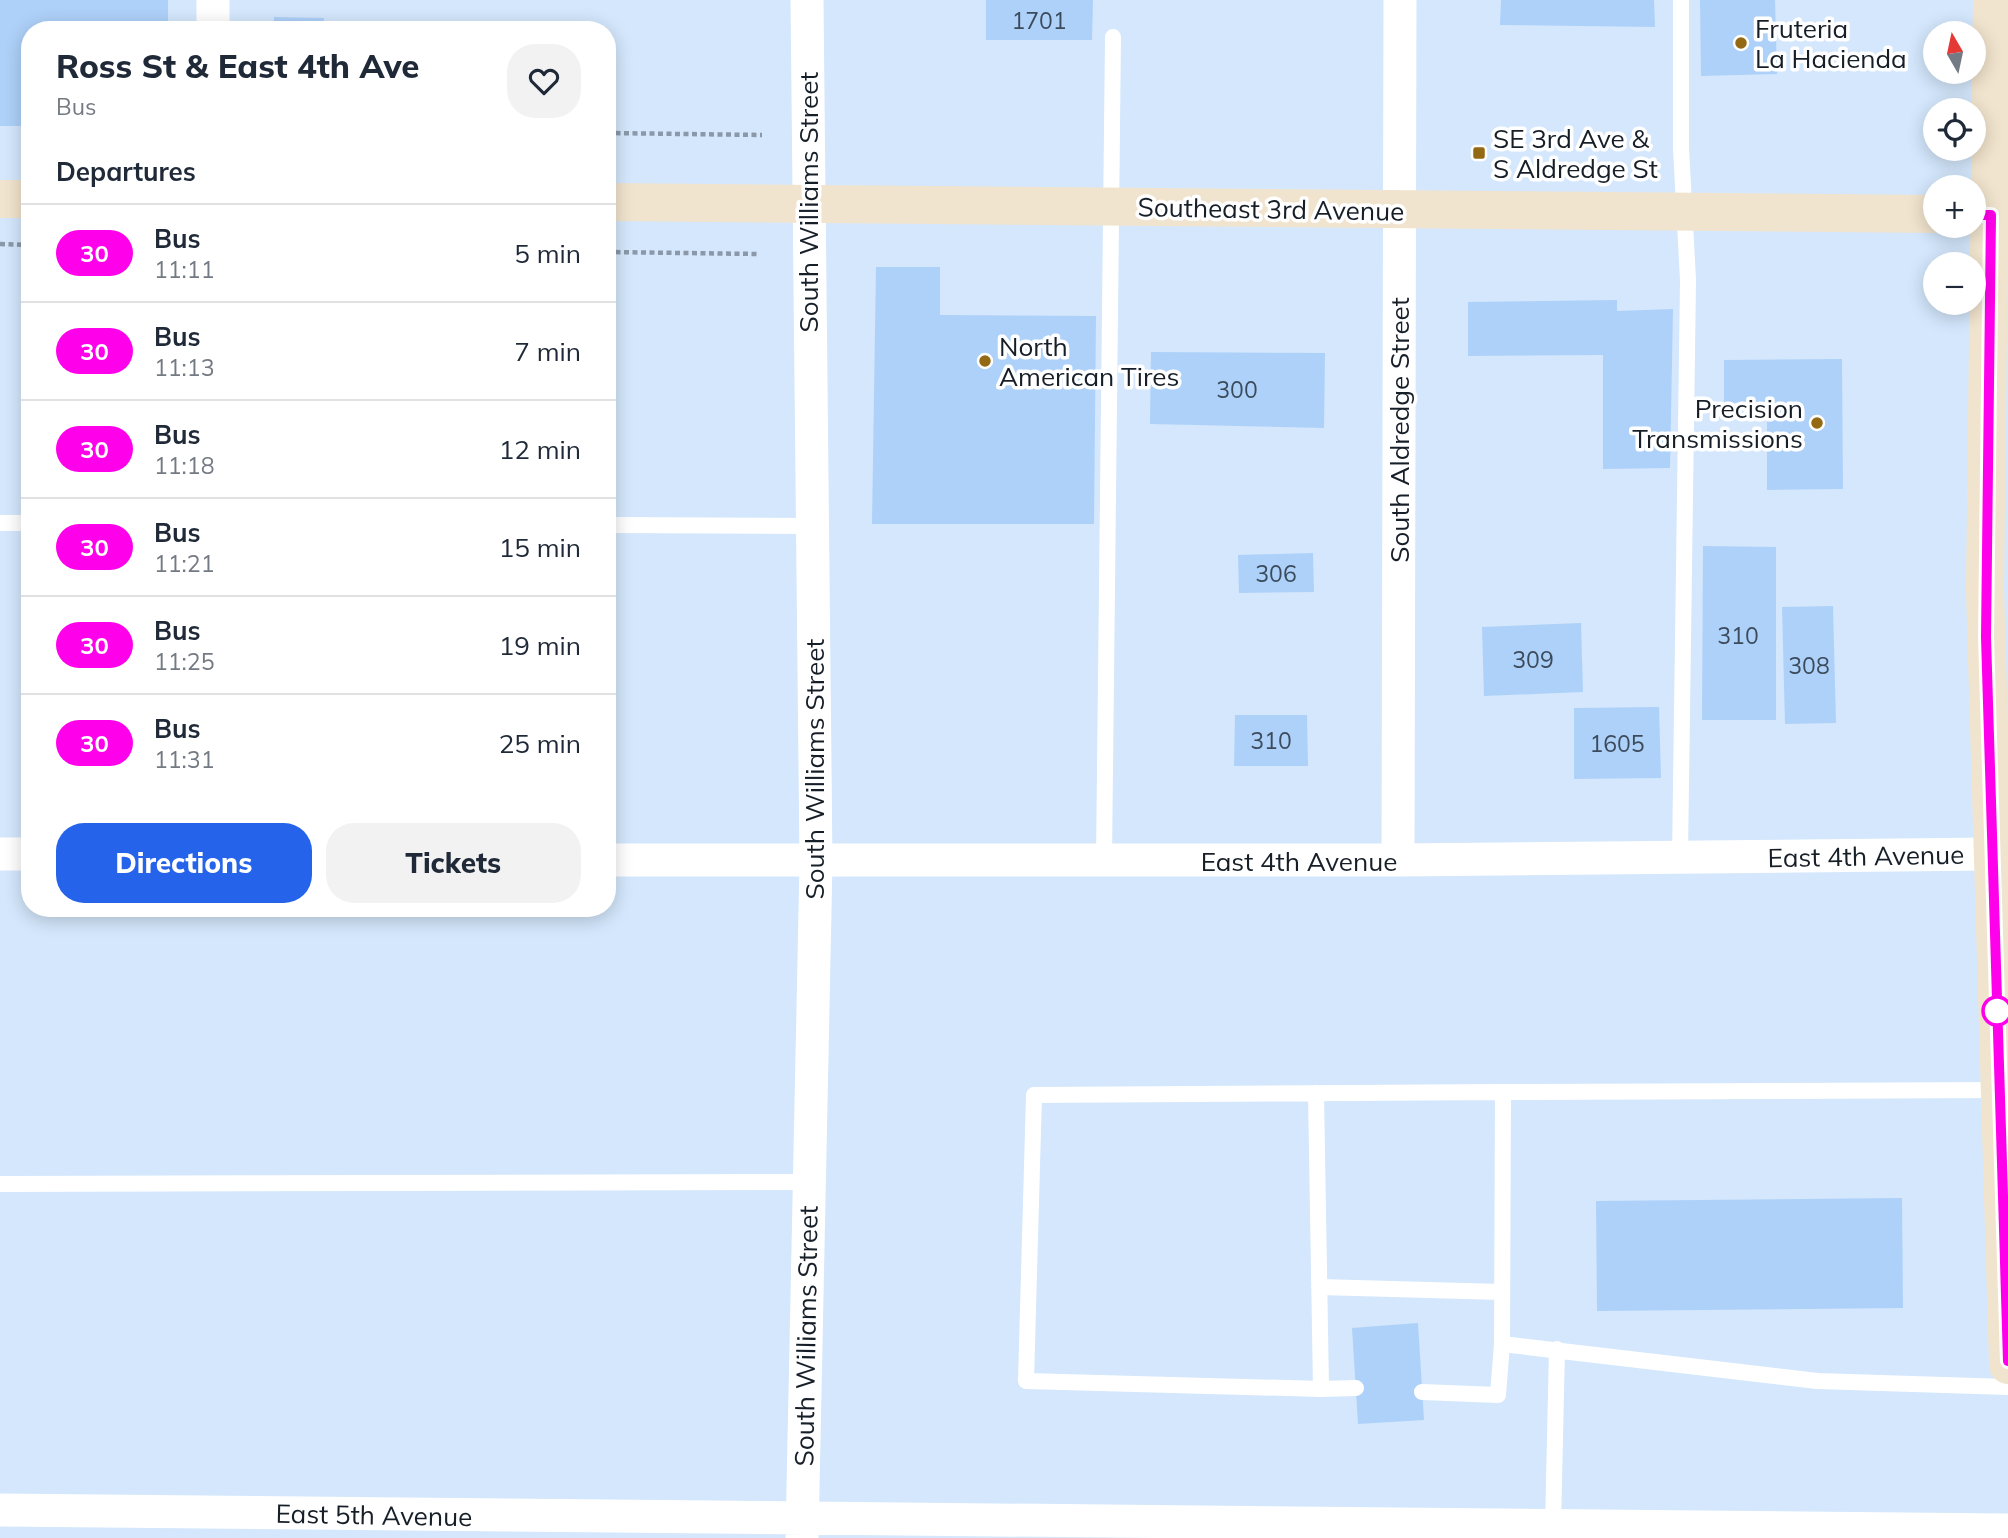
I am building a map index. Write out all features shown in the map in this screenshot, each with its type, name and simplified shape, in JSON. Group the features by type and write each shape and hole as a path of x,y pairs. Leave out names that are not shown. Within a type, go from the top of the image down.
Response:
{"main road":[{"path":"1992,0 1991,215 1997,496 1991,854 2008,1365"},
{"path":"0,199 21,199"},
{"name":"Southeast 3rd Avenue","path":"616,202 1923,214"}],"street":[{"path":"213,0 213,21"},
{"name":"South Williams Street","path":"802,1529 816,862 807,202 807,0"},
{"name":"South Aldredge Street","path":"1398,860 1400,0"},
{"path":"0,854 21,854"},
{"name":"East 4th Avenue","path":"616,860 1398,860 1991,854"},
{"name":"East 5th Avenue","path":"0,1510 802,1529 1553,1527 2008,1530"}],"lane":[{"path":"1679,858 1688,280 1684,211 1681,0"},
{"path":"1104,861 1113,37"},
{"path":"0,523 21,523"},
{"path":"616,525 811,526"},
{"path":"1356,1388 1026,1381 1034,1095 2000,1090"},
{"path":"1422,1392 1498,1395 1502,1344 1503,1092"},
{"path":"1316,1093 1321,1389"},
{"path":"0,1184 809,1182"},
{"path":"1319,1287 1502,1292"},
{"path":"1502,1344 1817,1381 2008,1387"},
{"path":"1553,1527 1557,1349"}],"path":[{"path":"616,133 762,135"},
{"path":"0,244 21,245"},
{"path":"616,252 759,254"}],"building":[{"path":"0,0 168,0 168,21 21,21 21,126 0,126"},
{"path":"986,0 1093,0 1092,40 986,40"},
{"path":"1501,0 1654,0 1655,27 1500,25"},
{"path":"1700,0 1775,0 1777,74 1701,76"},
{"path":"274,17 324,18 324,21 274,21"},
{"path":"876,267 940,267 940,315 1096,316 1094,524 872,524"},
{"path":"1617,300 1617,311 1673,309 1670,468 1603,469 1603,355 1468,356 1468,302"},
{"path":"1151,352 1325,353 1324,428 1150,424"},
{"path":"1842,359 1843,489 1767,490 1767,402 1724,403 1724,360"},
{"path":"1703,546 1776,547 1776,720 1702,720"},
{"path":"1313,553 1314,592 1239,593 1238,555"},
{"path":"1833,606 1836,723 1785,724 1782,607"},
{"path":"1581,623 1583,692 1484,696 1482,627"},
{"path":"1659,707 1661,778 1574,779 1574,708"},
{"path":"1235,715 1307,715 1308,766 1234,766"},
{"path":"1902,1198 1903,1308 1597,1311 1596,1201"},
{"path":"1418,1323 1424,1420 1358,1424 1352,1328"}],"bus line":[{"name":"30","path":"1986,215 1991,215 1985,590 2008,1361"}],"place":[{"name":"Fruteria La Hacienda","path":"1741,43"},
{"name":"SE 3rd Ave & S Aldredge St","path":"1479,153"},
{"name":"North American Tires","path":"985,361"},
{"name":"Precision Transmissions","path":"1817,423"}]}
